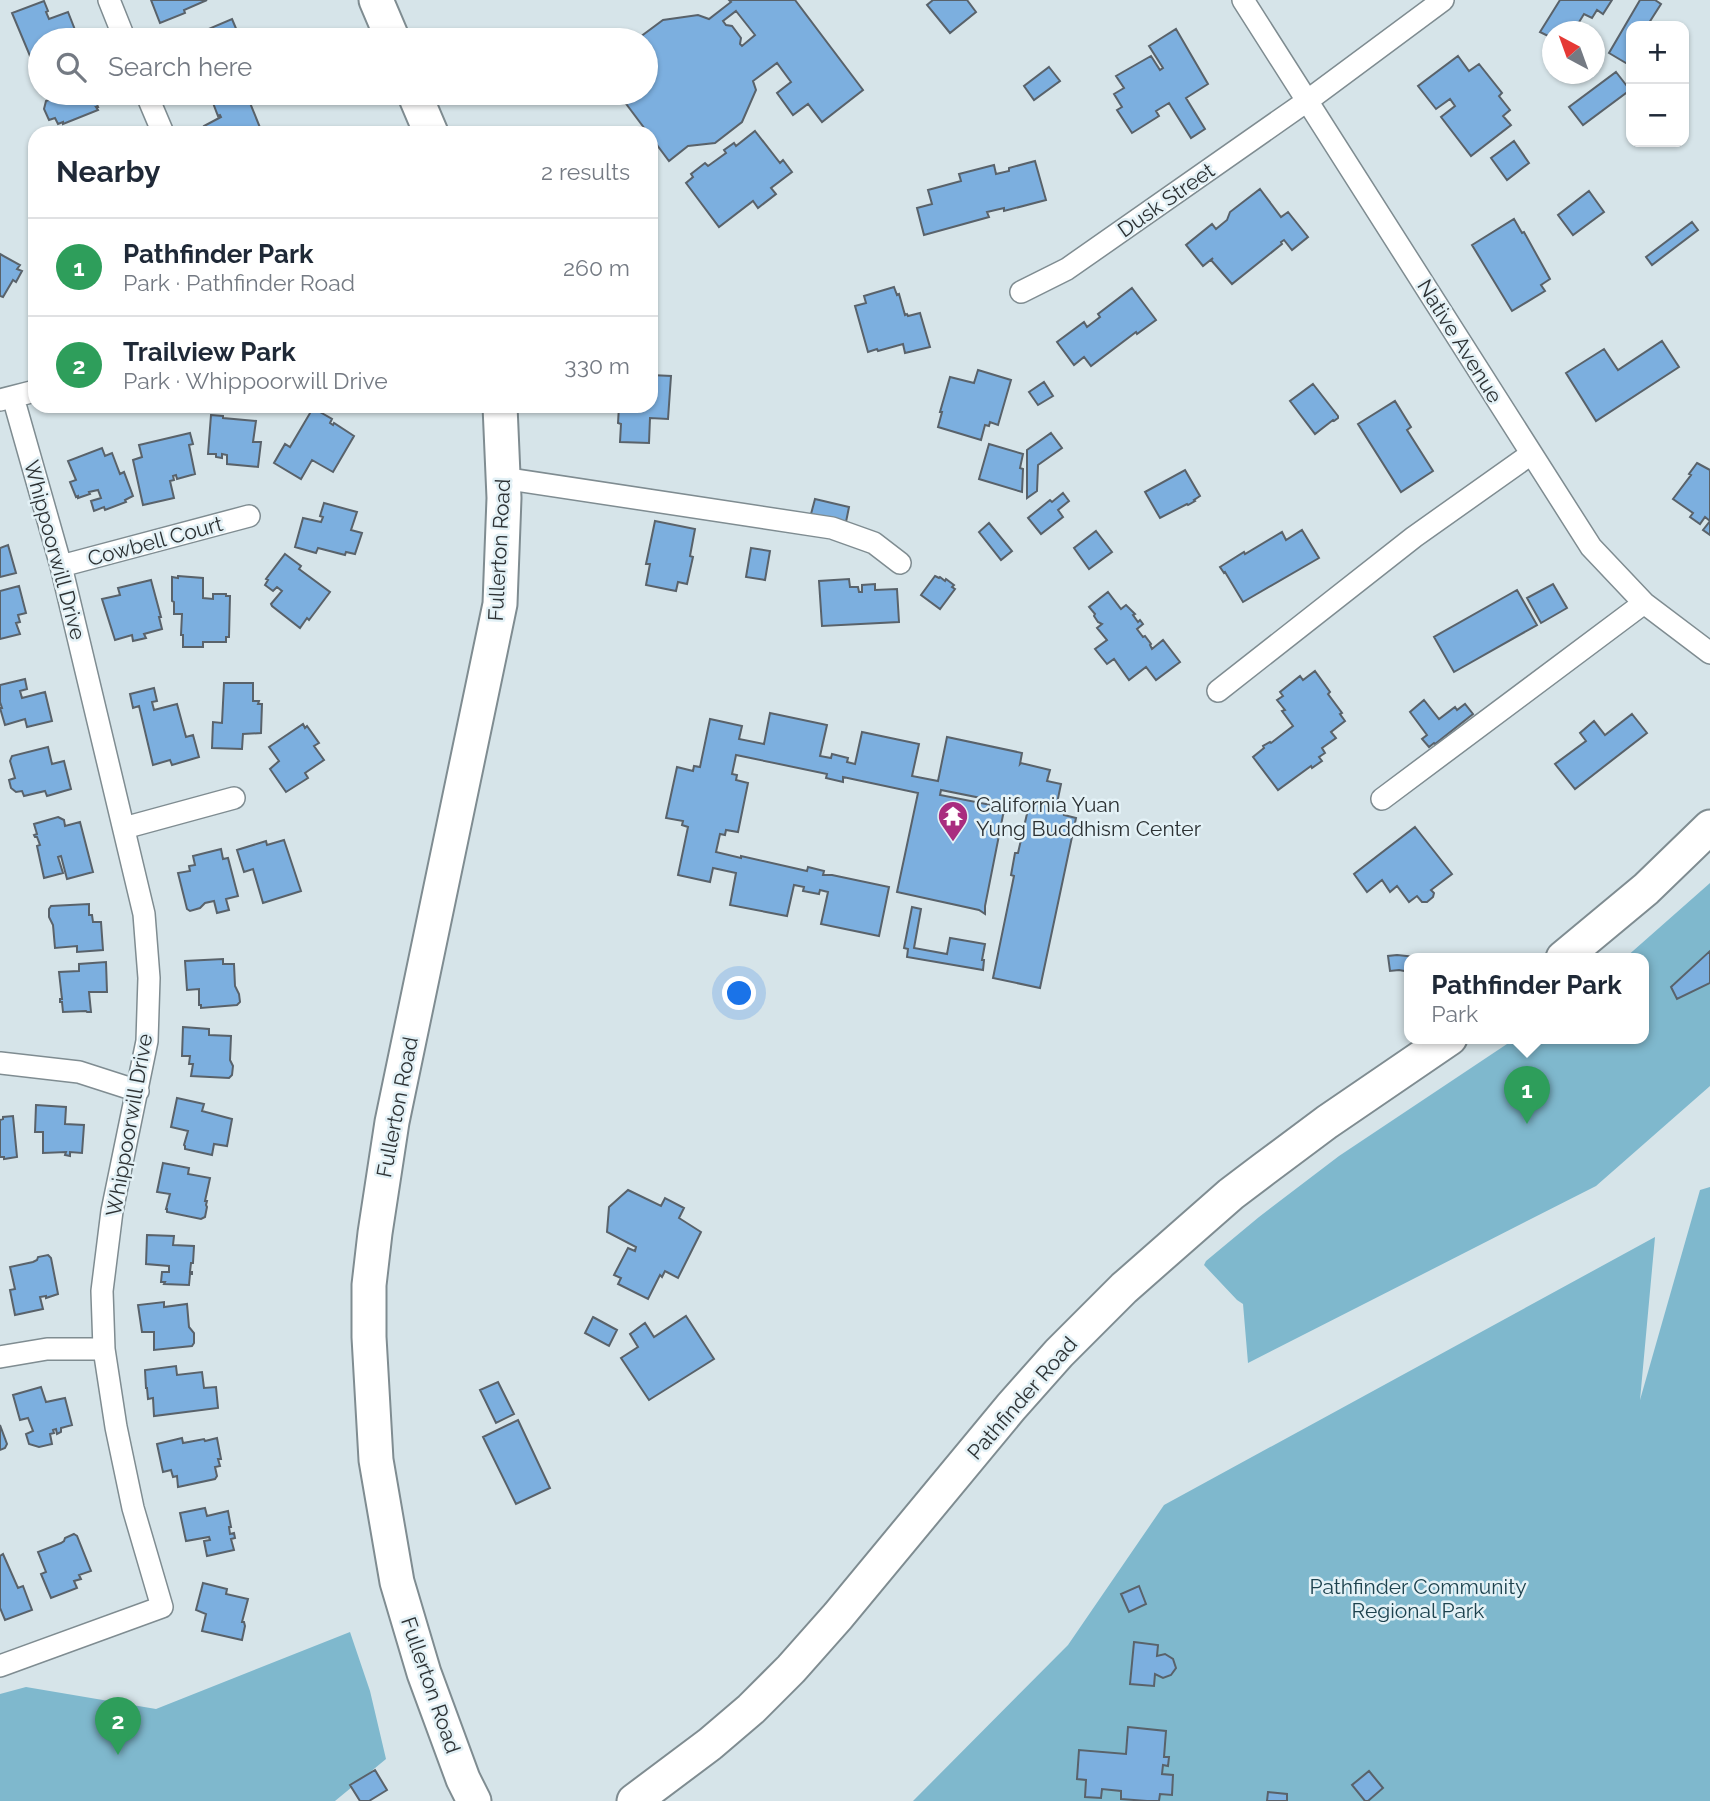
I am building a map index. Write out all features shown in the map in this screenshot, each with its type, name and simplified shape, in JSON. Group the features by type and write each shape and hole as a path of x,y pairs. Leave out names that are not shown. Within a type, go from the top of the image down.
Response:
{"main road":[{"path":"376,0 388,28"},
{"path":"419,105 428,126"},
{"name":"Fullerton Road","path":"474,1801 463,1779 424,1673 397,1582 376,1460 369,1285 393,1122 500,604 504,498 500,413"},
{"path":"1569,953 1646,889 1710,827"},
{"name":"Pathfinder Road","path":"634,1801 710,1744 751,1709 791,1669 1025,1391 1124,1288 1264,1168 1441,1044"}],"street":[{"path":"109,0 120,28"},
{"name":"Native Avenue","path":"1243,0 1591,547 1644,603 1710,653"},
{"name":"Dusk Street","path":"1021,292 1067,269 1307,101 1443,0"},
{"path":"151,105 160,126"},
{"path":"6,399 28,393"},
{"name":"Whippoorwill Drive","path":"0,1666 162,1607 133,1508 116,1427 104,1349 102,1291 113,1211 147,1041 149,978 144,914 61,566 6,399"},
{"path":"1218,691 1414,537 1531,454"},
{"path":"503,478 832,528 874,543 900,563"},
{"name":"Cowbell Court","path":"61,566 249,516"},
{"path":"1382,799 1644,603"},
{"path":"124,828 234,798"},
{"path":"0,1063 79,1072 138,1091"},
{"path":"0,1357 47,1349 104,1349"}],"green space":[{"path":"1710,883 1710,1086 1596,1186 1248,1363 1243,1304 1204,1265 1206,1261 1339,1156 1507,1044 1649,1044 1649,953 1631,953"},
{"name":"Pathfinder Community Regional Park","path":"1710,1187 1710,1801 913,1801 1068,1645 1164,1505 1655,1237 1640,1400 1700,1190"},
{"path":"350,1632 370,1691 386,1759 335,1801 0,1801 0,1694 26,1687 156,1709"}],"building":[{"path":"151,0 207,0 160,23"},
{"path":"729,0 795,0 863,90 822,122 808,104 793,115 777,93 791,82 777,63 753,81 756,90 742,122 715,143 688,146 669,161 658,146 658,126 643,126 627,105 658,105 658,28 652,28 663,20 698,15 709,19 731,2","holes":["736,11 755,35 742,46 741,38 732,26 723,21"]},
{"path":"933,0 967,0 976,12 950,33 927,5"},
{"path":"1560,0 1612,0 1603,14 1597,10 1592,18 1584,14 1580,21 1547,21"},
{"path":"1640,0 1655,0 1661,4 1650,21 1628,21"},
{"path":"44,1 49,19 68,12 74,28 28,28 28,51 12,13"},
{"path":"232,19 236,28 211,28"},
{"path":"1626,24 1626,63 1609,53"},
{"path":"1176,29 1208,84 1186,98 1205,129 1191,138 1169,103 1156,111 1159,116 1132,133 1117,110 1122,107 1114,94 1124,88 1116,76 1151,56 1160,70 1163,68 1149,46"},
{"path":"1458,56 1469,71 1479,64 1502,93 1499,96 1510,110 1503,116 1511,125 1471,156 1441,117 1455,106 1450,99 1436,109 1418,86"},
{"path":"1049,67 1060,81 1034,100 1024,86"},
{"path":"1616,72 1626,85 1626,93 1583,125 1569,107 1600,84 1605,84 1605,80"},
{"path":"45,105 98,107 98,110 63,124 58,124 55,118 49,120"},
{"path":"214,105 251,105 259,126 204,126 221,117"},
{"path":"755,131 780,163 783,160 792,172 771,188 776,194 758,208 753,201 719,227 686,183 693,177 691,174 705,163 708,166 726,153 724,150 734,143 736,146"},
{"path":"1514,141 1529,163 1507,180 1491,158"},
{"path":"1035,161 1046,200 1004,211 1004,208 987,212 989,217 924,235 917,208 932,204 928,190 961,181 959,174 994,165 996,174"},
{"path":"1260,189 1281,217 1288,212 1308,237 1292,250 1284,240 1232,284 1211,260 1213,258 1203,266 1186,245 1212,224 1216,229 1227,220 1230,212"},
{"path":"1589,191 1604,212 1573,235 1558,215"},
{"path":"1514,219 1550,279 1541,285 1545,291 1512,311 1472,245"},
{"path":"1692,222 1698,230 1652,265 1646,257"},
{"path":"0,254 20,265 17,269 22,271 3,297 0,296"},
{"path":"894,287 905,315 920,313 930,347 905,353 903,344 868,352 855,306 866,303 864,296"},
{"path":"1132,288 1156,320 1091,366 1084,357 1074,365 1057,342 1084,322 1087,327 1100,317 1098,314"},
{"path":"1662,341 1679,367 1596,421 1566,373 1604,349 1618,370"},
{"path":"978,370 1011,380 998,425 990,422 989,426 985,425 981,440 938,427 950,377 974,383"},
{"path":"658,375 671,376 668,419 650,418 649,443 620,442 621,424 618,423 619,413 658,413"},
{"path":"1044,382 1053,396 1038,405 1029,392"},
{"path":"1313,384 1338,416 1315,434 1290,401"},
{"path":"1395,401 1411,427 1407,430 1433,471 1401,492 1358,424"},
{"path":"310,413 322,413 332,419 330,423 354,436 333,472 312,460 301,479 274,463 285,444 290,447"},
{"path":"211,415 256,421 253,442 261,442 258,467 227,464 227,455 222,454 222,458 216,457 216,454 208,454"},
{"path":"190,433 193,444 189,445 195,474 177,479 176,475 173,476 174,480 170,481 174,498 143,505 133,460 142,457 139,445"},
{"path":"1051,433 1062,448 1038,465 1037,491 1027,498 1027,450"},
{"path":"989,444 1023,454 1020,468 1023,469 1022,492 979,479"},
{"path":"102,448 105,456 112,453 120,474 124,472 133,496 125,500 126,502 94,511 91,501 101,498 98,490 76,497 70,482 76,480 68,461"},
{"path":"1697,463 1710,470 1710,521 1705,517 1700,524 1690,517 1693,513 1673,499"},
{"path":"1185,470 1200,496 1188,505 1160,518 1145,492"},
{"path":"1063,493 1069,501 1058,510 1063,517 1041,534 1028,518"},
{"path":"815,499 849,507 846,522 811,514"},
{"path":"324,503 357,512 351,530 362,533 355,554 346,552 345,555 318,548 316,553 295,547 303,518 321,522"},
{"path":"655,521 695,529 687,584 678,582 676,591 646,585 650,564 646,564"},
{"path":"1710,521 1710,535 1703,530"},
{"path":"989,523 1012,551 1001,560 979,532"},
{"path":"1302,530 1319,558 1243,602 1220,567 1282,532 1286,540"},
{"path":"1096,531 1112,552 1089,569 1074,548"},
{"path":"8,545 16,573 0,577 0,548"},
{"path":"751,548 770,551 765,580 746,577"},
{"path":"285,554 301,566 299,569 330,592 300,628 271,604 282,591 277,587 273,591 265,585 268,580 266,579"},
{"path":"935,576 945,581 946,579 955,589 940,609 921,595"},
{"path":"172,577 203,578 203,598 213,599 213,594 230,596 229,637 226,637 226,642 203,642 203,647 183,647 182,614 174,614 172,601"},
{"path":"849,579 850,587 858,587 859,592 862,592 862,585 875,584 875,590 897,589 899,622 822,626 819,581"},
{"path":"151,580 162,629 144,634 146,638 133,641 132,635 115,640 102,599 120,595 118,588"},
{"path":"1553,584 1567,608 1541,623 1527,598"},
{"path":"19,586 26,613 18,615 20,622 16,623 20,634 0,639 0,591"},
{"path":"1517,590 1537,625 1454,672 1434,637"},
{"path":"1108,592 1121,609 1126,605 1135,614 1133,615 1138,622 1140,620 1143,624 1137,629 1151,644 1152,649 1163,640 1180,662 1156,680 1146,667 1129,680 1114,659 1107,664 1095,649 1107,640 1097,628 1102,624 1089,607"},
{"path":"1315,671 1345,721 1331,732 1336,738 1322,748 1325,753 1319,757 1322,761 1278,790 1253,757 1263,746 1293,726 1277,700 1283,696 1280,692 1300,676 1303,680"},
{"path":"25,679 27,689 20,691 22,698 45,692 52,721 27,727 25,719 5,725 0,708 0,685"},
{"path":"224,683 253,683 253,701 262,704 261,733 243,734 242,749 212,748 213,722 222,723"},
{"path":"154,688 157,701 152,702 154,710 177,704 186,737 193,735 199,757 172,765 170,760 153,765 139,706 133,708 130,694"},
{"path":"1424,700 1439,719 1455,707 1457,710 1465,704 1473,714 1429,747 1422,739 1427,735 1410,712"},
{"name":"California Yuan Yung Buddhism Center","path":"770,713 827,725 820,756 831,758 832,754 848,758 847,762 855,764 862,732 919,744 912,776 938,781 947,737 1022,753 1020,764 1050,770 1047,781 1061,784 1056,808 1065,810 1064,815 1076,818 1040,988 993,978 1014,876 1011,875 1015,853 1018,853 1029,805 1025,804 1026,802 1013,799 1011,804 941,790 940,795 1001,807 1008,806 1003,815 985,914 979,910 897,892 918,793 843,777 843,782 826,778 827,774 736,755 732,774 737,775 736,780 748,783 738,832 726,830 725,835 720,834 716,852 807,871 808,867 824,871 823,875 889,887 879,936 821,924 828,892 820,890 819,894 803,891 804,887 794,885 787,916 730,905 736,873 713,868 710,882 678,875 688,827 682,825 683,821 666,818 677,767 693,771 694,766 700,767 710,719 742,726 739,739 764,744"},
{"path":"1632,714 1647,733 1575,789 1555,764 1586,741 1580,733 1594,721 1605,735"},
{"path":"303,724 319,743 314,746 324,760 305,773 308,778 286,792 270,769 279,761 269,747"},
{"path":"48,747 52,764 64,761 71,789 47,796 45,791 24,796 22,791 16,792 11,788 9,780 15,778 10,761 12,756"},
{"path":"58,817 64,820 65,826 80,822 93,872 67,879 61,856 58,857 63,873 44,878 34,824"},
{"path":"1415,827 1452,874 1431,890 1433,897 1427,902 1422,902 1417,896 1409,902 1397,886 1390,892 1382,880 1367,892 1354,874"},
{"path":"284,840 301,891 263,903 253,869 244,872 237,850 266,841 267,845"},
{"path":"221,849 223,859 228,858 238,896 226,899 229,910 217,913 214,901 190,911 187,909 178,873 190,871 189,866 195,865 193,856"},
{"path":"89,904 89,915 92,915 93,922 101,922 103,950 77,952 77,946 55,948 53,925 49,917 51,906"},
{"path":"912,907 921,909 914,948 947,954 950,938 985,944 983,970 907,957 908,949 904,948"},
{"path":"1710,951 1710,983 1677,999 1671,987"},
{"path":"1388,956 1404,956 1404,971 1390,971"},
{"path":"223,959 223,964 234,964 235,986 240,1002 237,1005 201,1008 199,989 187,990 185,961"},
{"path":"106,962 107,992 89,992 91,1012 63,1012 59,972 79,971 79,964"},
{"path":"183,1027 209,1029 209,1035 231,1036 230,1060 233,1066 229,1078 191,1076 193,1064 189,1064 190,1056 182,1056"},
{"path":"177,1098 204,1104 202,1111 232,1119 227,1146 214,1144 212,1155 185,1149 188,1131 171,1127"},
{"path":"36,1105 66,1107 65,1124 84,1125 82,1153 70,1152 70,1156 65,1155 66,1152 43,1153 43,1132 35,1132"},
{"path":"13,1116 17,1157 4,1159 0,1157 0,1120"},
{"path":"163,1163 189,1168 188,1174 210,1178 205,1217 201,1219 167,1212 170,1194 157,1192"},
{"path":"628,1190 661,1206 665,1198 684,1208 679,1218 701,1232 678,1278 665,1271 662,1277 660,1275 648,1299 618,1284 621,1278 614,1275 628,1248 635,1251 636,1247 607,1232 609,1207"},
{"path":"147,1235 174,1236 173,1245 194,1246 189,1285 161,1282 162,1272 169,1272 169,1266 146,1264"},
{"path":"48,1255 51,1258 58,1294 40,1297 43,1309 15,1315 10,1290 15,1289 10,1267 33,1262 38,1257"},
{"path":"164,1302 164,1307 187,1304 189,1327 194,1333 192,1346 154,1350 154,1332 142,1332 138,1305"},
{"path":"686,1316 714,1359 649,1400 621,1358 638,1347 630,1334 645,1323 654,1337"},
{"path":"593,1317 617,1330 609,1346 585,1333"},
{"path":"176,1366 177,1375 202,1372 204,1388 216,1387 218,1408 154,1416 153,1398 148,1399 145,1370"},
{"path":"498,1382 514,1414 496,1423 480,1390"},
{"path":"41,1387 46,1402 65,1398 72,1425 61,1428 61,1432 57,1434 56,1429 53,1430 54,1433 50,1434 52,1444 39,1447 29,1444 26,1434 33,1431 28,1418 20,1420 13,1395"},
{"path":"518,1420 550,1488 516,1504 483,1437"},
{"path":"0,1425 7,1444 0,1450"},
{"path":"182,1438 183,1443 217,1438 221,1459 218,1459 220,1466 215,1467 215,1479 178,1487 177,1476 173,1477 171,1470 163,1472 157,1444"},
{"path":"205,1508 207,1516 228,1511 230,1534 234,1533 235,1538 231,1539 234,1550 207,1556 204,1541 210,1540 209,1537 186,1541 180,1513"},
{"path":"74,1534 91,1571 79,1575 81,1579 74,1581 77,1588 51,1598 41,1574 46,1572 38,1552 61,1543"},
{"path":"3,1554 18,1588 23,1586 32,1610 5,1620 0,1608 0,1556"},
{"path":"203,1583 227,1589 226,1594 248,1599 242,1622 245,1626 242,1640 202,1631 206,1614 196,1610"},
{"path":"1139,1586 1146,1604 1129,1612 1121,1594"},
{"path":"1134,1642 1158,1645 1157,1656 1165,1654 1173,1659 1176,1668 1171,1675 1163,1678 1155,1674 1154,1686 1130,1684"},
{"path":"1128,1727 1166,1731 1164,1757 1169,1757 1168,1766 1163,1765 1162,1774 1173,1775 1172,1795 1160,1794 1159,1801 1121,1799 1121,1791 1102,1789 1101,1798 1085,1797 1086,1780 1077,1779 1079,1750 1126,1754"},
{"path":"375,1770 387,1790 369,1801 360,1801 350,1785"},
{"path":"1369,1771 1383,1788 1365,1801 1352,1785"},
{"path":"1268,1792 1287,1794 1287,1801 1267,1801"}],"place":[{"name":"California Yuan Yung Buddhism Center","path":"953,843"},
{"name":"Pathfinder Park","path":"1527,1124"},
{"name":"Trailview Park","path":"118,1755"}]}
